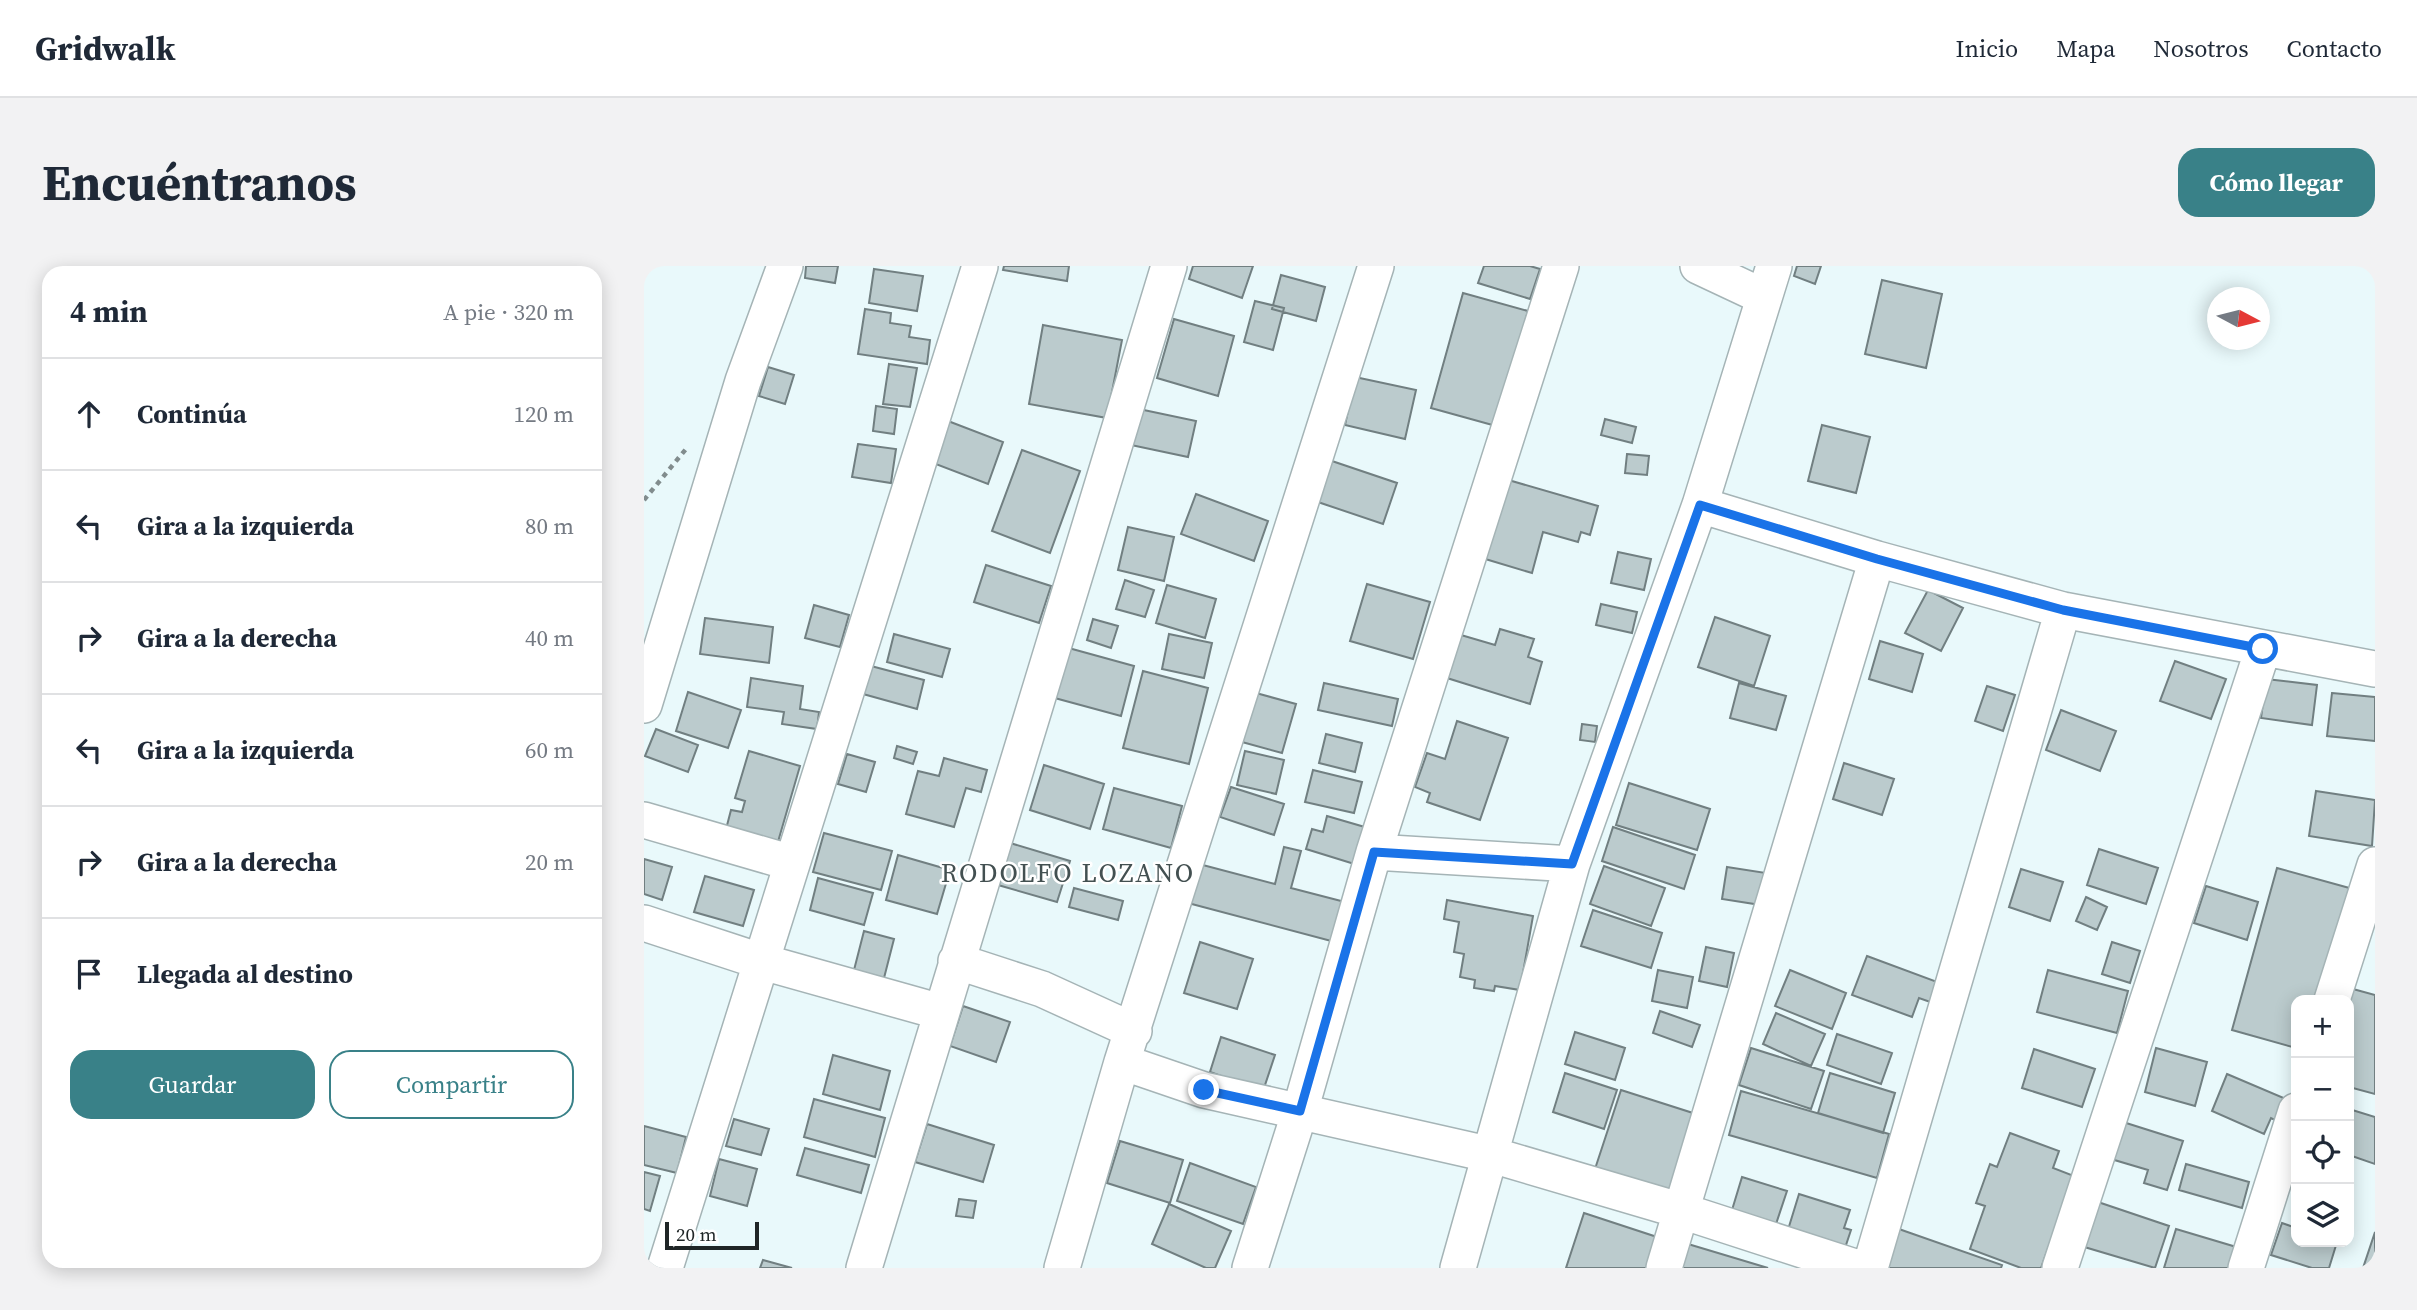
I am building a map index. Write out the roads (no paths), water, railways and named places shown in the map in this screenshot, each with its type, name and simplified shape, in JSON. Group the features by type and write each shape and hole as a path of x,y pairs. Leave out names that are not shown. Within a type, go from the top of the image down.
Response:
{"street":[{"path":"644,705 743,381 785,266"},
{"path":"665,1268 980,266"},
{"path":"864,1268 1169,266"},
{"path":"1062,1268 1128,1046 1376,266"},
{"path":"1250,1268 1300,1111 1374,852 1561,266"},
{"path":"1458,1268 1572,864 1700,505 1769,282 1698,266"},
{"path":"1700,505 1877,559 2063,610 2375,669"},
{"path":"1664,1268 1877,559"},
{"path":"1870,1268 2063,610"},
{"path":"2060,1268 2263,649"},
{"path":"644,820 792,863"},
{"path":"1374,852 1572,864"},
{"path":"2334,995 2375,865"},
{"path":"644,923 762,962 941,1013"},
{"path":"956,961 1042,989 1128,1046 1204,1090 1492,1155 1682,1210 1858,1268"},
{"path":"2246,1268 2293,1121"}],"district":[{"name":"RODOLFO LOZANO","path":"1068,873"}]}
